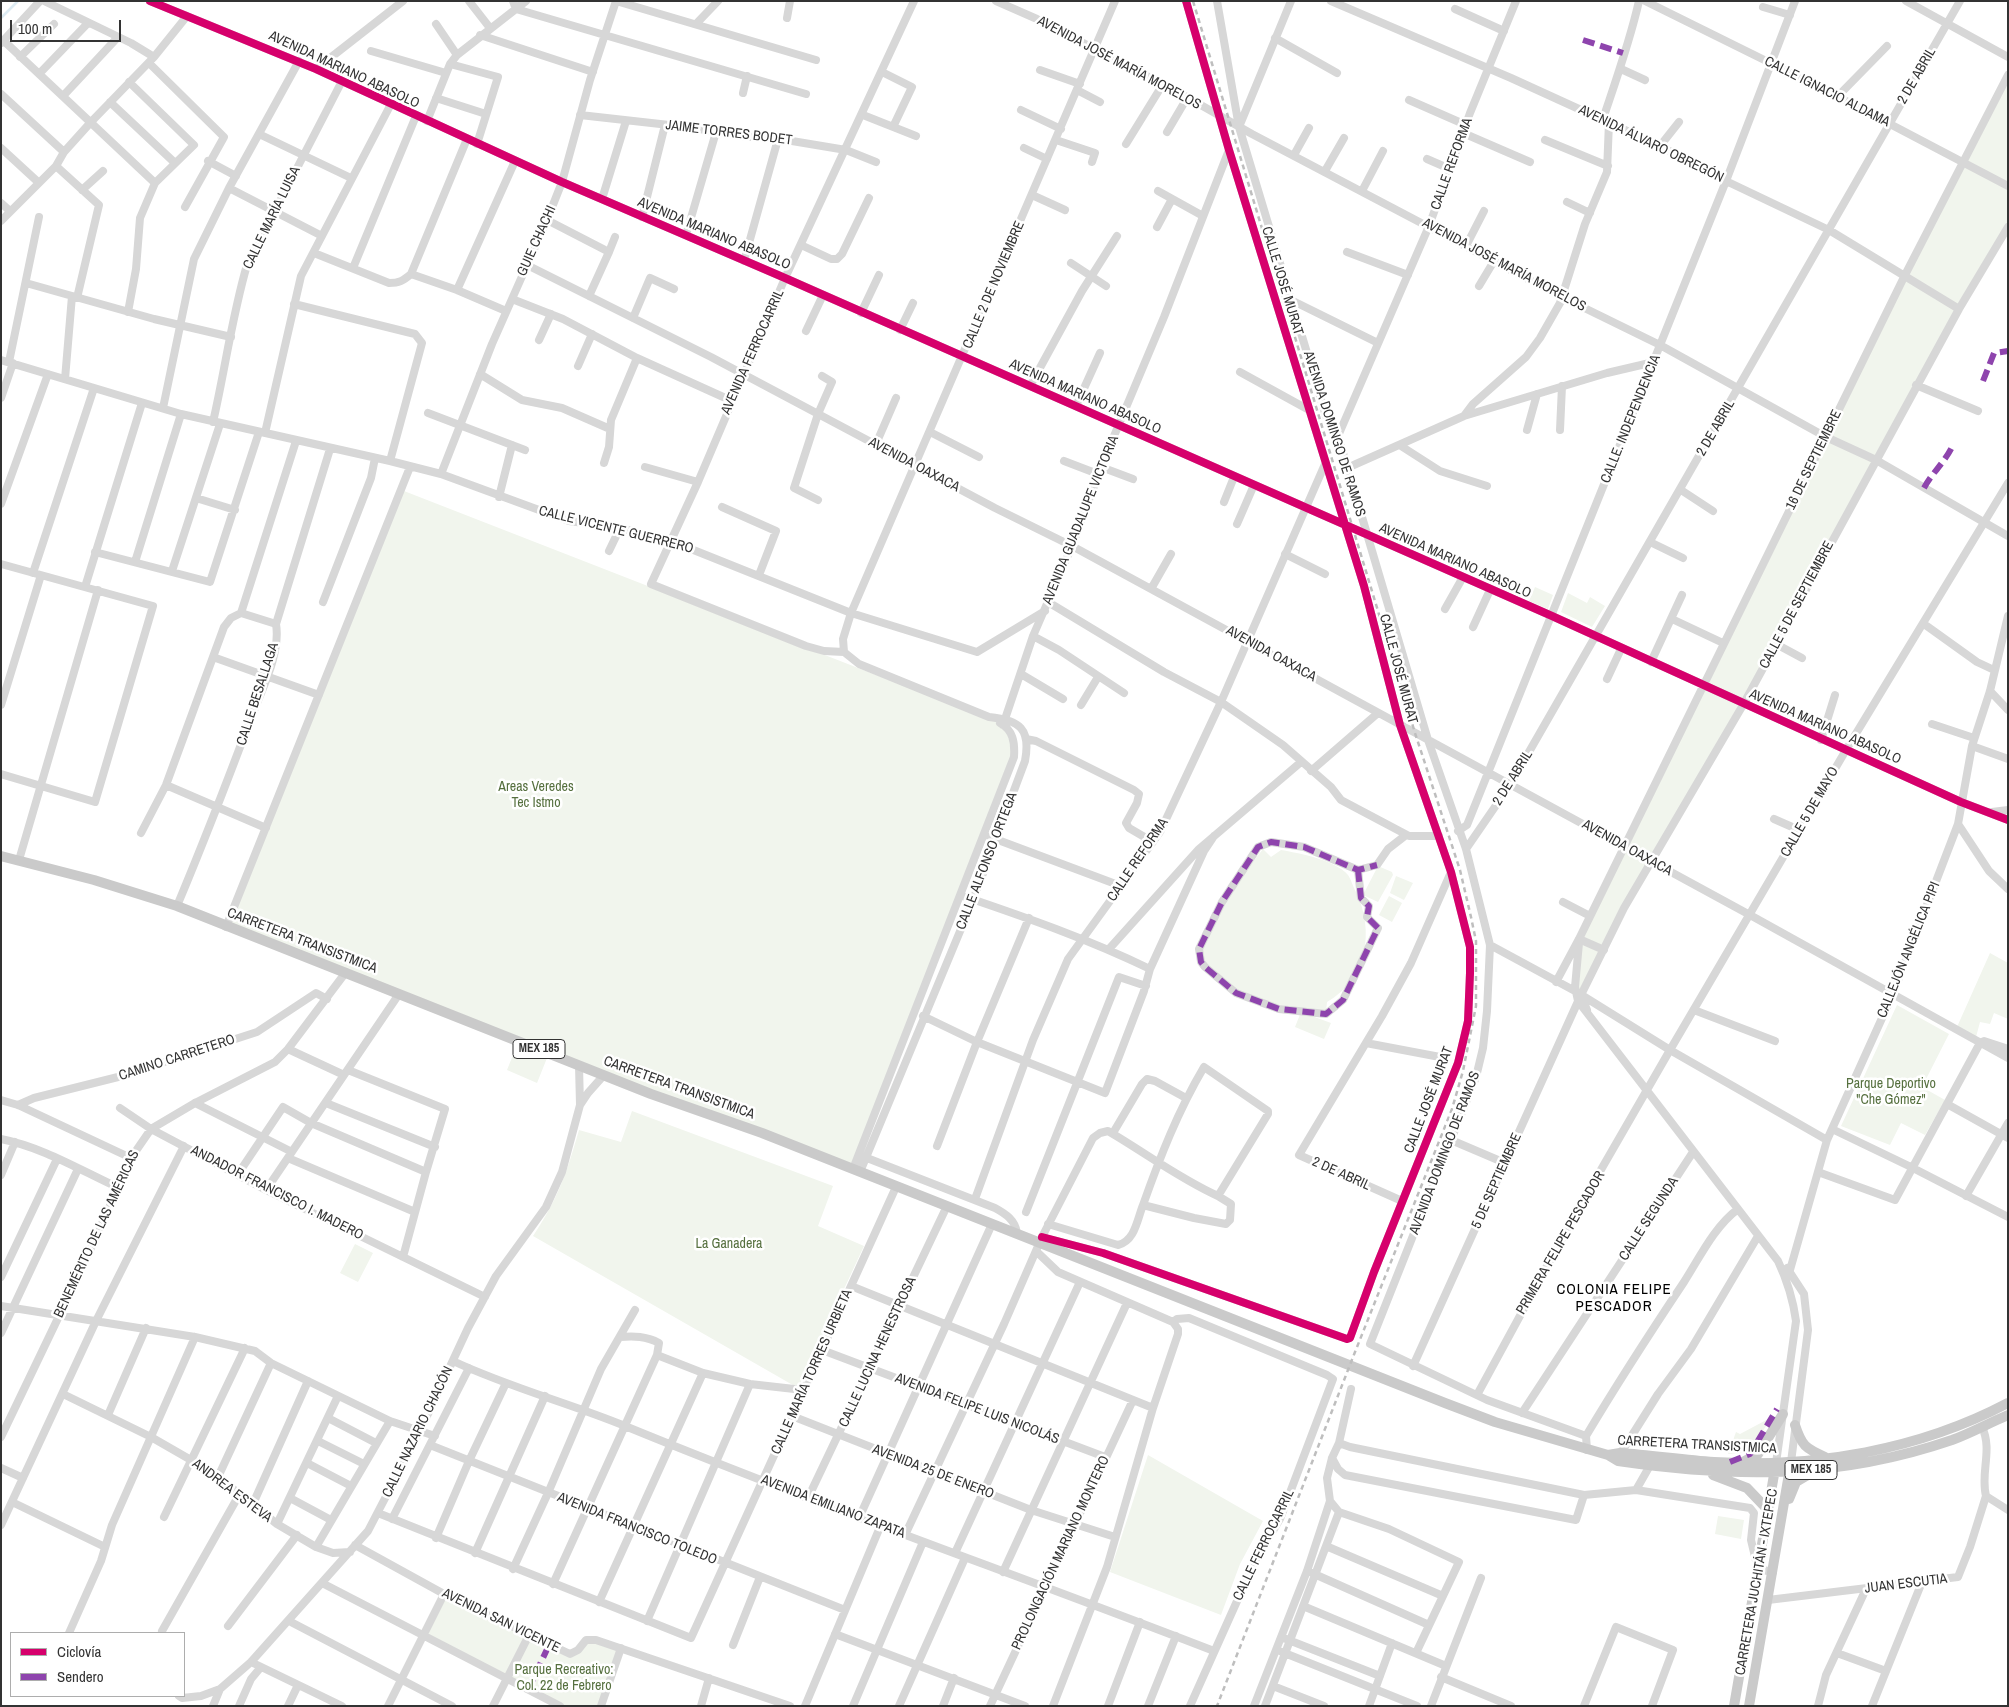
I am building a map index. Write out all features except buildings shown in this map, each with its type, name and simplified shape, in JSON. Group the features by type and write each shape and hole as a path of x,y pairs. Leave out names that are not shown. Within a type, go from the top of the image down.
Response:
{"main road":[{"name":"CARRETERA TRANSISTMICA","path":"1,856 177,906 604,1075 762,1132 1358,1370 1495,1422 1558,1442 1650,1466 1705,1473 1774,1474 1819,1469 1898,1456 1953,1439 2008,1415"},
{"name":"CARRETERA TRANSISTMICA","path":"1619,1457 1653,1455 1714,1462 1776,1463 1826,1458 1854,1454 1946,1432 2008,1402"},
{"path":"1742,1462 1758,1454 1783,1414"},
{"path":"1795,1425 1800,1442 1806,1449 1826,1458"},
{"name":"CARRETERA JUCHITÁN - IXTEPEC","path":"1749,1706 1784,1511 1790,1462"},
{"name":"CARRETERA JUCHITÁN - IXTEPEC","path":"1734,1706 1776,1463"},
{"path":"1784,1511 1796,1482 1819,1469"},
{"path":"1705,1473 1747,1488 1768,1510"}],"street":[{"path":"40,1 2,42 155,182"},
{"path":"44,1 118,37 151,60 224,137 208,161 185,207"},
{"name":"AVENIDA MARIANO ABASOLO","path":"150,1 299,61 562,182 963,356 1367,536 1552,616 1821,740 1961,802 2008,820"},
{"path":"316,69 403,1"},
{"path":"469,1 490,28"},
{"path":"513,1 516,10"},
{"path":"427,121 450,64 457,55 480,35 526,1"},
{"path":"616,1 816,60"},
{"name":"GUIE CHACHI","path":"441,474 506,311 548,220 562,182 580,114 616,1"},
{"path":"696,24 718,1"},
{"path":"787,18 790,1"},
{"name":"AVENIDA FERROCARRIL","path":"844,652 824,652 806,646 651,584 698,482 785,278 863,116 914,1"},
{"name":"CALLE 2 DE NOVIEMBRE","path":"844,652 843,639 852,613 1115,1"},
{"name":"CALLE JOSÉ MURAT","path":"1039,1243 1103,1253 1246,1302 1344,1340 1350,1338 1402,1201 1458,1063 1468,1021 1471,998 1470,947 1451,872 1400,725 1364,586 1343,524 1229,150 1186,1"},
{"name":"AVENIDA DOMINGO DE RAMOS","path":"1217,1 1239,127 1326,416 1338,436 1428,740 1458,831 1466,849 1490,945 1483,1048 1476,1077 1370,1340 1372,1346 1413,1366"},
{"path":"1239,127 1291,1"},
{"name":"AVENIDA ÁLVARO OBREGÓN","path":"1331,1 1489,68 1660,146 1726,181 1830,230 1959,309"},
{"name":"CALLE REFORMA","path":"1338,436 1429,226 1464,129 1516,1"},
{"path":"1464,416 1473,404 1526,357 1540,338 1562,297 1608,166 1606,121 1621,69 1623,53 1632,30 1639,1"},
{"name":"CALLE IGNACIO ALDAMA","path":"1645,1 1838,96 2008,186"},
{"name":"CALLE. INDEPENDENCIA","path":"1458,831 1467,825 1552,616 1726,181 1795,1"},
{"path":"1906,1 2008,57"},
{"name":"2 DE ABRIL","path":"1466,849 1510,785 1960,1"},
{"name":"AVENIDA JOSÉ MARÍA MORELOS","path":"999,2 1162,84 1239,127 1562,297 1660,345 1826,437 1876,460 2008,536"},
{"path":"1762,7 1790,15"},
{"path":"1455,9 1504,31"},
{"path":"516,10 806,94"},
{"path":"1,221 56,166 64,152 151,60 187,16"},
{"path":"39,74 88,23"},
{"path":"20,57 54,24"},
{"path":"436,24 457,55"},
{"path":"480,35 593,72"},
{"path":"63,96 118,37"},
{"path":"1275,38 1337,73"},
{"path":"1838,96 1887,46"},
{"path":"371,52 446,73"},
{"path":"163,408 194,259 228,188 299,61"},
{"path":"450,64 498,77 477,144"},
{"path":"1621,69 1645,80"},
{"path":"1040,70 1078,87 1100,102"},
{"path":"882,72 912,87 893,127"},
{"name":"16 DE SEPTIEMBRE","path":"1556,982 1826,437 1904,275 2008,74"},
{"path":"743,93 748,76"},
{"name":"CALLE MARÍA LUISA","path":"172,571 196,498 217,423 238,295 247,265 342,81"},
{"path":"128,312 136,269 140,218 155,182 194,145 129,82"},
{"path":"1126,144 1162,84"},
{"path":"1,94 64,152"},
{"path":"436,98 486,114"},
{"path":"1166,132 1187,98"},
{"path":"1409,100 1530,162"},
{"path":"110,102 175,163"},
{"path":"95,552 210,582 262,433 301,276 350,178 391,104"},
{"path":"1021,110 1061,129"},
{"name":"JAIME TORRES BODET","path":"580,114 778,139 846,150 876,162"},
{"path":"353,268 416,116"},
{"path":"863,116 916,136"},
{"path":"602,199 626,121"},
{"path":"1660,146 1679,122"},
{"path":"642,217 665,125"},
{"path":"1294,155 1309,128"},
{"path":"686,236 716,132"},
{"path":"259,134 350,178"},
{"path":"1325,171 1344,138"},
{"path":"314,253 388,283 398,284 411,274 467,139"},
{"path":"744,261 778,139"},
{"path":"1056,140 1095,153 1092,162"},
{"path":"1545,140 1608,166"},
{"path":"1,148 38,182"},
{"path":"1024,148 1047,159"},
{"name":"AVENIDA GUADALUPE VICTORIA","path":"1004,722 1033,636 1072,546 1100,470 1164,317 1229,150"},
{"path":"1362,191 1383,151"},
{"path":"1427,159 1450,169"},
{"path":"208,161 236,176"},
{"path":"457,290 515,161"},
{"path":"56,166 99,206 74,297 65,379"},
{"path":"82,190 103,171"},
{"path":"228,188 322,236"},
{"path":"1158,191 1203,216"},
{"path":"1032,195 1065,210"},
{"path":"801,245 831,259 837,259 842,254 868,198"},
{"path":"1157,227 1172,199"},
{"path":"1567,202 1590,213"},
{"path":"1,203 10,211"},
{"path":"1466,246 1484,211"},
{"path":"1,398 39,217"},
{"path":"548,220 609,252"},
{"name":"CALLE 5 DE SEPTIEMBRE","path":"1578,996 1651,862 1743,705 1916,385 2008,227"},
{"path":"1030,386 1117,236"},
{"path":"588,296 615,237"},
{"path":"1347,252 1408,275"},
{"path":"1479,286 1494,261"},
{"path":"1071,263 1106,286"},
{"name":"AVENIDA OAXACA","path":"527,265 744,375 1248,640 1378,714 1750,915 1892,996 2008,1058"},
{"path":"411,274 457,290 506,311"},
{"path":"861,313 879,275"},
{"path":"633,318 650,278 674,289"},
{"path":"26,283 128,312 231,337"},
{"path":"806,331 823,295"},
{"path":"512,299 551,314 637,358 732,401"},
{"path":"1291,300 1378,343"},
{"path":"900,330 913,303"},
{"path":"294,304 414,334 420,338 422,343 390,461"},
{"path":"539,340 551,314"},
{"path":"578,366 592,334"},
{"path":"1076,406 1100,353"},
{"path":"604,463 611,420 637,358"},
{"path":"8,362 142,403 217,423"},
{"path":"1347,468 1401,446 1464,416 1562,386 1654,362"},
{"path":"1240,372 1309,410"},
{"path":"1,504 48,374"},
{"path":"480,374 522,400 562,408 610,429"},
{"path":"818,500 794,488 818,414 832,382 822,376"},
{"path":"1916,385 1978,411"},
{"path":"1560,430 1562,386"},
{"path":"1,705 37,574 94,388"},
{"path":"1528,430 1536,394"},
{"path":"876,444 896,398"},
{"path":"84,587 142,403"},
{"path":"428,413 525,450"},
{"path":"135,562 181,414"},
{"name":"CALLE VICENTE GUERRERO","path":"217,423 441,474 499,497 569,521 620,528 671,541 852,613 977,652 1045,611"},
{"path":"930,432 979,456"},
{"path":"241,613 296,441"},
{"path":"499,497 512,445"},
{"path":"1401,446 1440,471 1487,486"},
{"name":"CALLE BESALLAGA","path":"177,906 218,808 275,650 276,624 330,449"},
{"path":"323,602 371,478 375,458"},
{"path":"1064,461 1133,479"},
{"name":"CALLE REFORMA","path":"975,1199 1026,1061 1068,959 1160,832 1221,702 1304,508 1326,464"},
{"path":"226,927 410,467"},
{"path":"645,467 698,482"},
{"path":"1224,502 1234,477"},
{"name":"CALLE 5 DE MAYO","path":"1646,1092 1846,750 2008,483"},
{"path":"1237,524 1254,485"},
{"path":"1680,490 1713,511"},
{"path":"196,498 235,510"},
{"path":"722,507 776,531 759,575"},
{"path":"609,551 620,528"},
{"path":"1650,542 1683,558"},
{"path":"1151,589 1171,554"},
{"path":"1285,554 1325,574"},
{"path":"1,564 154,606 95,802 1,774"},
{"path":"1445,609 1463,577"},
{"path":"19,860 39,785 98,590"},
{"path":"1473,627 1490,590"},
{"path":"1651,662 1682,595"},
{"path":"1048,602 1164,672 1221,702 1282,745 1331,787 1342,800 1406,835 1439,836"},
{"path":"141,833 166,785 224,627 230,618 241,613 276,624"},
{"path":"1672,619 1723,643"},
{"name":"CALLEJÓN ANGÉLICA PIPI","path":"1785,1277 1790,1270 1827,1140 1892,996 1958,824 1972,746 1990,691 2007,621"},
{"path":"1924,624 1977,662 1994,670"},
{"path":"1033,636 1059,650 1124,693"},
{"path":"1776,644 1802,658"},
{"path":"1607,679 1621,649"},
{"path":"844,652 859,664 989,717 1004,722 1016,723 1025,733 1026,739 1036,741 1134,790 1139,794 1138,803 1126,823 1129,828 1153,842"},
{"path":"213,657 319,695"},
{"path":"1021,674 1063,699"},
{"path":"1081,705 1098,677"},
{"path":"1990,691 2008,710"},
{"path":"1821,740 1835,695"},
{"path":"1311,771 1378,714"},
{"path":"856,1171 914,1013 1014,757 1015,742 1004,722"},
{"path":"1932,724 1974,738"},
{"name":"CALLE ALFONSO ORTEGA","path":"856,1171 867,1158 973,900 1024,761 1026,739"},
{"path":"1972,746 2008,758"},
{"path":"1109,949 1199,849 1264,791 1301,762"},
{"path":"166,785 266,828"},
{"path":"1991,813 2008,810"},
{"path":"1774,819 1799,830"},
{"path":"1958,824 1989,871 2008,889"},
{"path":"984,834 1121,886"},
{"path":"1358,870 1361,898 1369,906 1367,917 1378,928 1344,1000 1326,1014 1278,1009 1236,993 1201,962 1199,949 1222,902 1258,846 1271,842 1304,847 1358,870 1377,865 1388,849 1406,835"},
{"path":"914,1013 977,1042 1105,1093 1146,986 1150,969 1204,851 1214,836"},
{"name":"2 DE ABRIL","path":"1402,1201 1299,1155 1411,963 1451,872"},
{"path":"960,895 1084,939 1150,969"},
{"path":"1563,902 1590,916"},
{"path":"937,1146 977,1042 1029,918"},
{"path":"1604,950 1579,938 1578,996 1646,1092 1778,1261 1790,1270 1804,1294 1808,1330 1790,1462"},
{"path":"1490,945 1827,1140"},
{"name":"BENEMÉRITO DE LAS AMÉRICAS","path":"1,1437 131,1158 151,1129 195,1103 275,1062 288,1049 346,972"},
{"path":"1026,1212 1119,977 1146,986"},
{"name":"CAMINO CARRETERO","path":"18,1106 34,1098 118,1077 257,1032 316,993 326,999"},
{"path":"266,1190 400,994"},
{"name":"5 DE SEPTIEMBRE","path":"1413,1366 1578,996"},
{"path":"1694,1010 1775,1041"},
{"path":"1818,1172 1895,1200 1911,1166 1980,1043 1984,1041 2008,1049"},
{"path":"1366,1043 1440,1057"},
{"path":"288,1049 445,1110 403,1257"},
{"name":"CALLE NAZARIO CHACÓN","path":"185,1697 201,1696 220,1689 251,1662 368,1531 420,1431 453,1360 496,1276 546,1207 562,1172 580,1105 579,1065"},
{"path":"1048,1224 1118,1245 1126,1243 1132,1236 1158,1161 1186,1098 1204,1067 1268,1111 1268,1114 1218,1196"},
{"name":"CALLE NAZARIO CHACÓN","path":"580,1105 604,1075"},
{"path":"1113,1133 1142,1084 1147,1080 1155,1080 1186,1098"},
{"name":"PRIMERA FELIPE PESCADOR","path":"1477,1395 1568,1228 1646,1092"},
{"path":"1,1100 131,1158"},
{"path":"195,1103 264,1137 290,1155 415,1212"},
{"path":"326,1103 434,1148"},
{"path":"1947,1104 2005,1136"},
{"path":"238,1174 283,1107 311,1123 426,1172"},
{"name":"ANDADOR FRANCISCO I. MADERO","path":"120,1108 151,1129 266,1190 485,1297"},
{"path":"1966,1196 2005,1136 2008,1123"},
{"path":"1832,1129 1911,1166 2008,1217"},
{"path":"905,1535 995,1344 1039,1243 1093,1138 1100,1133 1108,1131 1113,1133 1231,1204 1230,1220 1226,1224 1143,1205"},
{"path":"1,1139 15,1142 58,1159 118,1187"},
{"path":"1451,1140 1505,1162"},
{"path":"1,1175 15,1142"},
{"path":"1,1525 96,1321 184,1146"},
{"name":"CALLE SEGUNDA","path":"1522,1413 1693,1152"},
{"path":"867,1158 975,1199 1005,1213 1015,1224 1017,1233"},
{"path":"1,1277 58,1159"},
{"path":"1,1333 78,1169"},
{"name":"CALLE MARÍA TORRES URBIETA","path":"647,1621 691,1638 896,1187"},
{"name":"CALLE LUCINA HENESTROSA","path":"808,1498 898,1305 947,1206"},
{"path":"1587,1450 1586,1436 1623,1374 1706,1247 1726,1219 1738,1209"},
{"path":"859,1518 992,1224"},
{"path":"1619,1457 1691,1349 1758,1236"},
{"path":"1039,1243 1058,1272 1173,1322 1178,1329 1177,1343 1154,1408 1106,1567 1053,1706"},
{"path":"1776,1463 1796,1321 1793,1301 1778,1261"},
{"path":"955,1553 1080,1282"},
{"path":"851,1286 1154,1408"},
{"path":"1003,1572 1127,1303"},
{"path":"1,1306 146,1328 245,1348 262,1354 272,1363 390,1421 435,1436"},
{"path":"513,1569 601,1369 635,1310"},
{"name":"CALLE FERROCARRIL","path":"1173,1322 1176,1319 1189,1318 1327,1375 1332,1379 1280,1519 1254,1561 1190,1706"},
{"path":"108,1415 146,1328"},
{"path":"68,1632 101,1561 151,1436 195,1337"},
{"path":"553,1584 657,1355 659,1343 650,1338 620,1337"},
{"path":"164,1517 245,1348"},
{"name":"AVENIDA FELIPE LUIS NICOLÁS","path":"822,1350 1105,1457"},
{"path":"657,1355 703,1373 750,1384 803,1390"},
{"name":"AVENIDA EMILIANO ZAPATA","path":"453,1360 506,1383 584,1410 670,1445 763,1479 880,1527 955,1553 1214,1651"},
{"path":"218,1477 272,1363"},
{"path":"1413,1366 1477,1395 1586,1436"},
{"path":"392,1519 469,1368"},
{"path":"599,1602 703,1373"},
{"path":"252,1506 308,1381"},
{"path":"436,1538 469,1461 506,1383"},
{"path":"378,1513 513,1569 647,1621 750,1384"},
{"path":"1352,1389 1339,1443 1332,1458 1327,1487 1330,1501 1339,1512 1389,1529 1459,1562 1416,1653"},
{"name":"ANDREA ESTEVA","path":"63,1394 151,1436 191,1460 218,1477 238,1495 277,1524 316,1547 333,1553 350,1552"},
{"path":"277,1524 338,1396"},
{"path":"475,1553 545,1396"},
{"name":"PROLONGACIÓN MARIANO MONTERO","path":"990,1706 1047,1588 1105,1457 1133,1400"},
{"name":"AVENIDA 25 DE ENERO","path":"792,1416 1031,1510 1115,1536"},
{"path":"328,1418 376,1443"},
{"path":"316,1547 390,1421"},
{"path":"1982,1427 1987,1437 1984,1487 1986,1496 2008,1510"},
{"path":"318,1441 364,1464"},
{"path":"1339,1443 1350,1447 1584,1495 1636,1490 1750,1508 1754,1513 1751,1540 1758,1569 1773,1572"},
{"name":"AVENIDA FRANCISCO TOLEDO","path":"430,1445 725,1564 845,1610"},
{"path":"1636,1490 1650,1466 1653,1455"},
{"path":"1332,1458 1338,1469 1346,1474 1576,1520 1584,1495"},
{"path":"307,1463 351,1486"},
{"path":"1,1468 23,1478"},
{"path":"162,1631 238,1495"},
{"name":"JUAN ESCUTIA","path":"1768,1600 1956,1577 1960,1574 1986,1496"},
{"path":"290,1498 331,1520"},
{"path":"1254,1706 1307,1571 1330,1501"},
{"path":"12,1502 105,1547"},
{"path":"1265,1706 1339,1512"},
{"path":"805,1706 880,1527"},
{"path":"228,1626 297,1535"},
{"path":"853,1706 923,1542"},
{"name":"AVENIDA SAN VICENTE","path":"355,1545 444,1594 570,1654 578,1650 586,1640 596,1640 790,1706"},
{"path":"1326,1546 1443,1596"},
{"path":"899,1706 965,1558"},
{"path":"1307,1571 1429,1625"},
{"path":"733,1645 760,1577"},
{"path":"1430,1706 1481,1578"},
{"path":"1872,1706 1922,1582"},
{"path":"322,1583 560,1706"},
{"path":"1818,1706 1826,1675 1866,1589"},
{"path":"388,1706 444,1594"},
{"path":"1303,1606 1446,1666"},
{"path":"289,1621 452,1706"},
{"path":"1108,1706 1140,1622"},
{"path":"1584,1706 1616,1627 1673,1650 1652,1706"},
{"path":"835,1634 996,1693 1025,1706"},
{"path":"493,1706 529,1635"},
{"path":"1148,1706 1176,1636"},
{"path":"1280,1637 1380,1676"},
{"path":"1369,1706 1392,1643"},
{"path":"601,1706 621,1648"},
{"path":"1275,1650 1376,1688 1402,1703 1417,1706"},
{"path":"1837,1653 1886,1671"},
{"path":"251,1662 339,1705"},
{"path":"239,1706 251,1679 261,1667"},
{"path":"1441,1677 1511,1706"},
{"path":"701,1706 709,1678"},
{"path":"943,1706 954,1678"},
{"path":"288,1706 298,1685"},
{"path":"1273,1686 1324,1706"},
{"path":"213,1706 220,1689"}],"green space":[{"path":"2008,75 2008,227 1651,862 1578,1001 1579,939"},
{"name":"Areas Veredes Tec Istmo","path":"404,491 1007,726 1014,757 853,1169 226,927"},
{"path":"1535,587 1553,595 1548,609 1529,601"},
{"path":"1568,593 1587,603 1590,597 1605,606 1592,627 1561,612"},
{"path":"1263,849 1271,857 1281,850 1316,858 1335,865 1348,875 1362,907 1366,938 1364,953 1351,981 1341,992 1327,1002 1326,1012 1256,1001 1208,972 1201,953 1220,904"},
{"path":"1378,866 1392,872 1393,875 1378,902 1363,895"},
{"path":"1396,876 1413,883 1404,900 1390,893"},
{"path":"1389,896 1402,903 1392,922 1379,915"},
{"path":"1990,953 2008,963 2008,1019 1994,1013 1990,1024 1980,1022 1976,1037 1957,1027"},
{"name":"Parque Deportivo \"Che Gómez\"","path":"1897,1005 1949,1034 1922,1087 1945,1100 1925,1135 1901,1123 1890,1145 1841,1126"},
{"path":"1301,1012 1331,1023 1324,1039 1295,1027"},
{"path":"517,1045 547,1058 537,1083 507,1070"},
{"name":"La Ganadera","path":"632,1111 833,1186 818,1226 864,1246 798,1388 533,1236 542,1223 561,1185 579,1130 621,1142"},
{"path":"355,1244 373,1253 358,1282 340,1273"},
{"path":"1772,1417 1749,1452 1728,1454 1736,1432 1740,1434"},
{"path":"1148,1455 1263,1521 1240,1564 1221,1615 1110,1572"},
{"path":"1718,1516 1744,1520 1741,1539 1715,1534"},
{"name":"Parque Recreativo: Col. 22 de Febrero","path":"444,1594 574,1654 586,1640 621,1648 601,1706 560,1706 424,1636"}],"waterway":[{"path":"1,18 18,1"}],"railway":[{"path":"1193,1 1415,733 1460,870 1476,941 1476,1006 1463,1071 1452,1109 1217,1706"}],"marked path":[{"path":"1583,40 1623,53"},
{"path":"1983,381 1994,353 2008,351"},
{"path":"1924,488 1952,447"},
{"path":"1358,870 1361,898 1369,906 1367,917 1378,928 1343,1000 1326,1014 1279,1009 1236,993 1201,962 1199,949 1222,902 1258,847 1271,842 1304,847 1358,870 1377,865"},
{"path":"1730,1462 1750,1454 1777,1409"},
{"path":"528,1690 549,1645"}],"cycle path":[{"path":"150,1 316,69 562,182 785,278 1552,616 1961,802 2008,820"},
{"path":"1042,1237 1103,1253 1347,1339 1350,1338 1374,1272 1458,1063 1468,1021 1470,947 1451,872 1400,725 1364,586 1229,150 1186,1"}],"district":[{"name":"COLONIA FELIPE PESCADOR","path":"1614,1298"}]}
